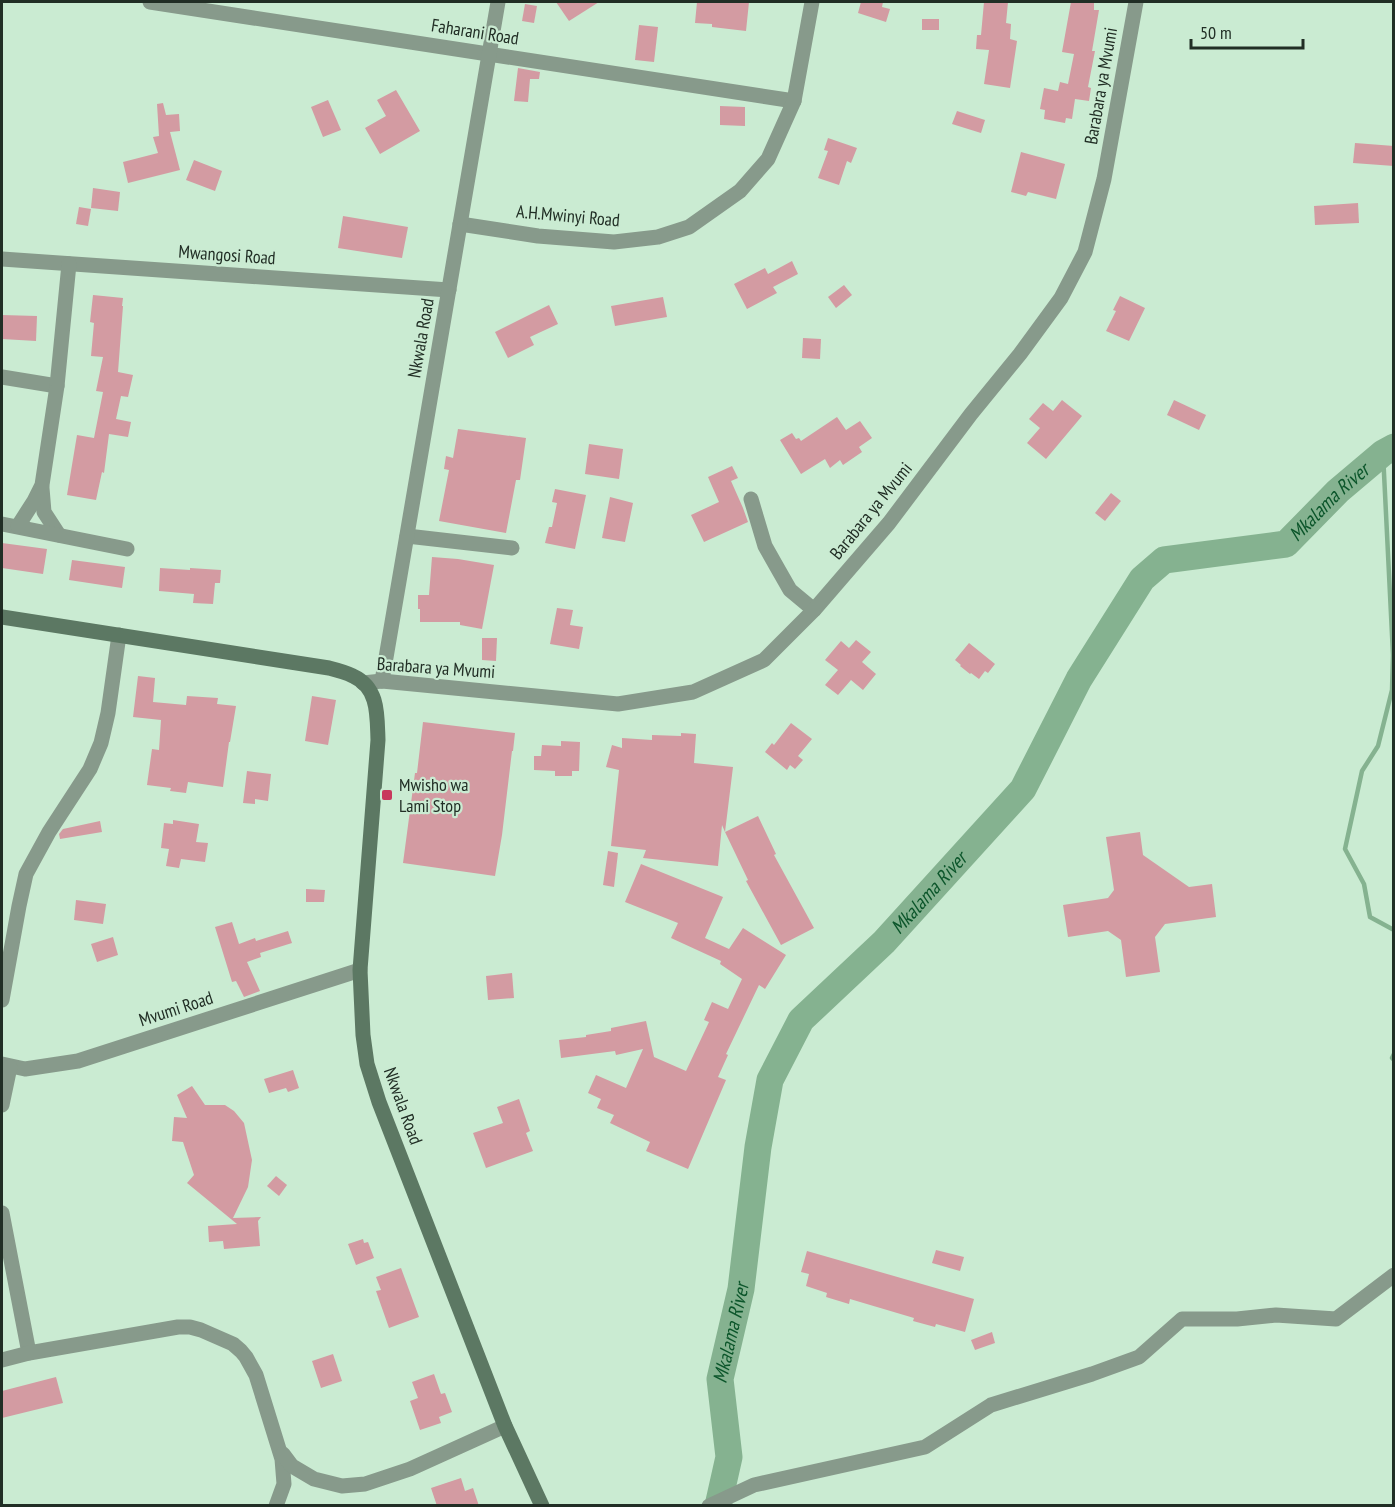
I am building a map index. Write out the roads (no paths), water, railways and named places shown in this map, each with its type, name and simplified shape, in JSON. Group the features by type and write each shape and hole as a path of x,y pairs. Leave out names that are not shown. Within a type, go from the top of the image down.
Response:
{"street":[{"name":"Faharani Road","path":"150,2 794,101"},
{"name":"Nkwala Road","path":"382,681 498,2"},
{"name":"A.H.Mwinyi Road","path":"460,224 538,236 614,242 658,237 689,227 740,191 768,159 794,101 812,2"},
{"name":"Barabara ya Mvumi","path":"368,689 382,681 618,704 693,692 764,660 814,610 889,524 1061,298 1085,252 1104,179 1136,2"},
{"name":"Mwangosi Road","path":"2,258 449,290"},
{"path":"60,535 44,512 42,485 57,386 69,264"},
{"path":"2,377 57,386"},
{"path":"18,526 42,485"},
{"path":"751,499 765,546 778,570 790,590 814,610"},
{"path":"2,524 127,549"},
{"path":"407,536 512,548"},
{"path":"2,617 329,668 353,676 368,689"},
{"path":"2,999 26,874 49,832 90,769 101,743 108,713 119,635"},
{"name":"Nkwala Road","path":"368,689 376,712 378,740 360,970 363,1035 367,1064 379,1102 505,1426 542,1506"},
{"name":"Mvumi Road","path":"6,1065 25,1069 78,1061 360,970"},
{"path":"2,1105 6,1065"},
{"path":"2,1213 29,1353"},
{"path":"709,1506 754,1485 925,1447 991,1405 1139,1357 1182,1319 1237,1319 1276,1315 1336,1319 1394,1275"},
{"path":"2,1360 29,1353 178,1327 201,1330 232,1344 241,1351 256,1375 282,1460 284,1484 276,1506"},
{"path":"283,1454 292,1466 314,1479 342,1486 365,1484 410,1469 505,1426"}],"waterway":[{"name":"Mkalama River","path":"718,1506 729,1457 720,1379 741,1289 758,1147 770,1080 801,1020 884,942 1023,789 1079,679 1142,579 1164,560 1286,544 1338,491 1383,453 1394,447"},
{"path":"1383,453 1393,655 1392,690 1378,746 1362,771 1345,849 1364,884 1370,917 1394,930"},
{"path":"1394,1054 1392,1058 1394,1060"}],"place":[{"name":"Mwisho wa Lami Stop","path":"387,795"}]}
